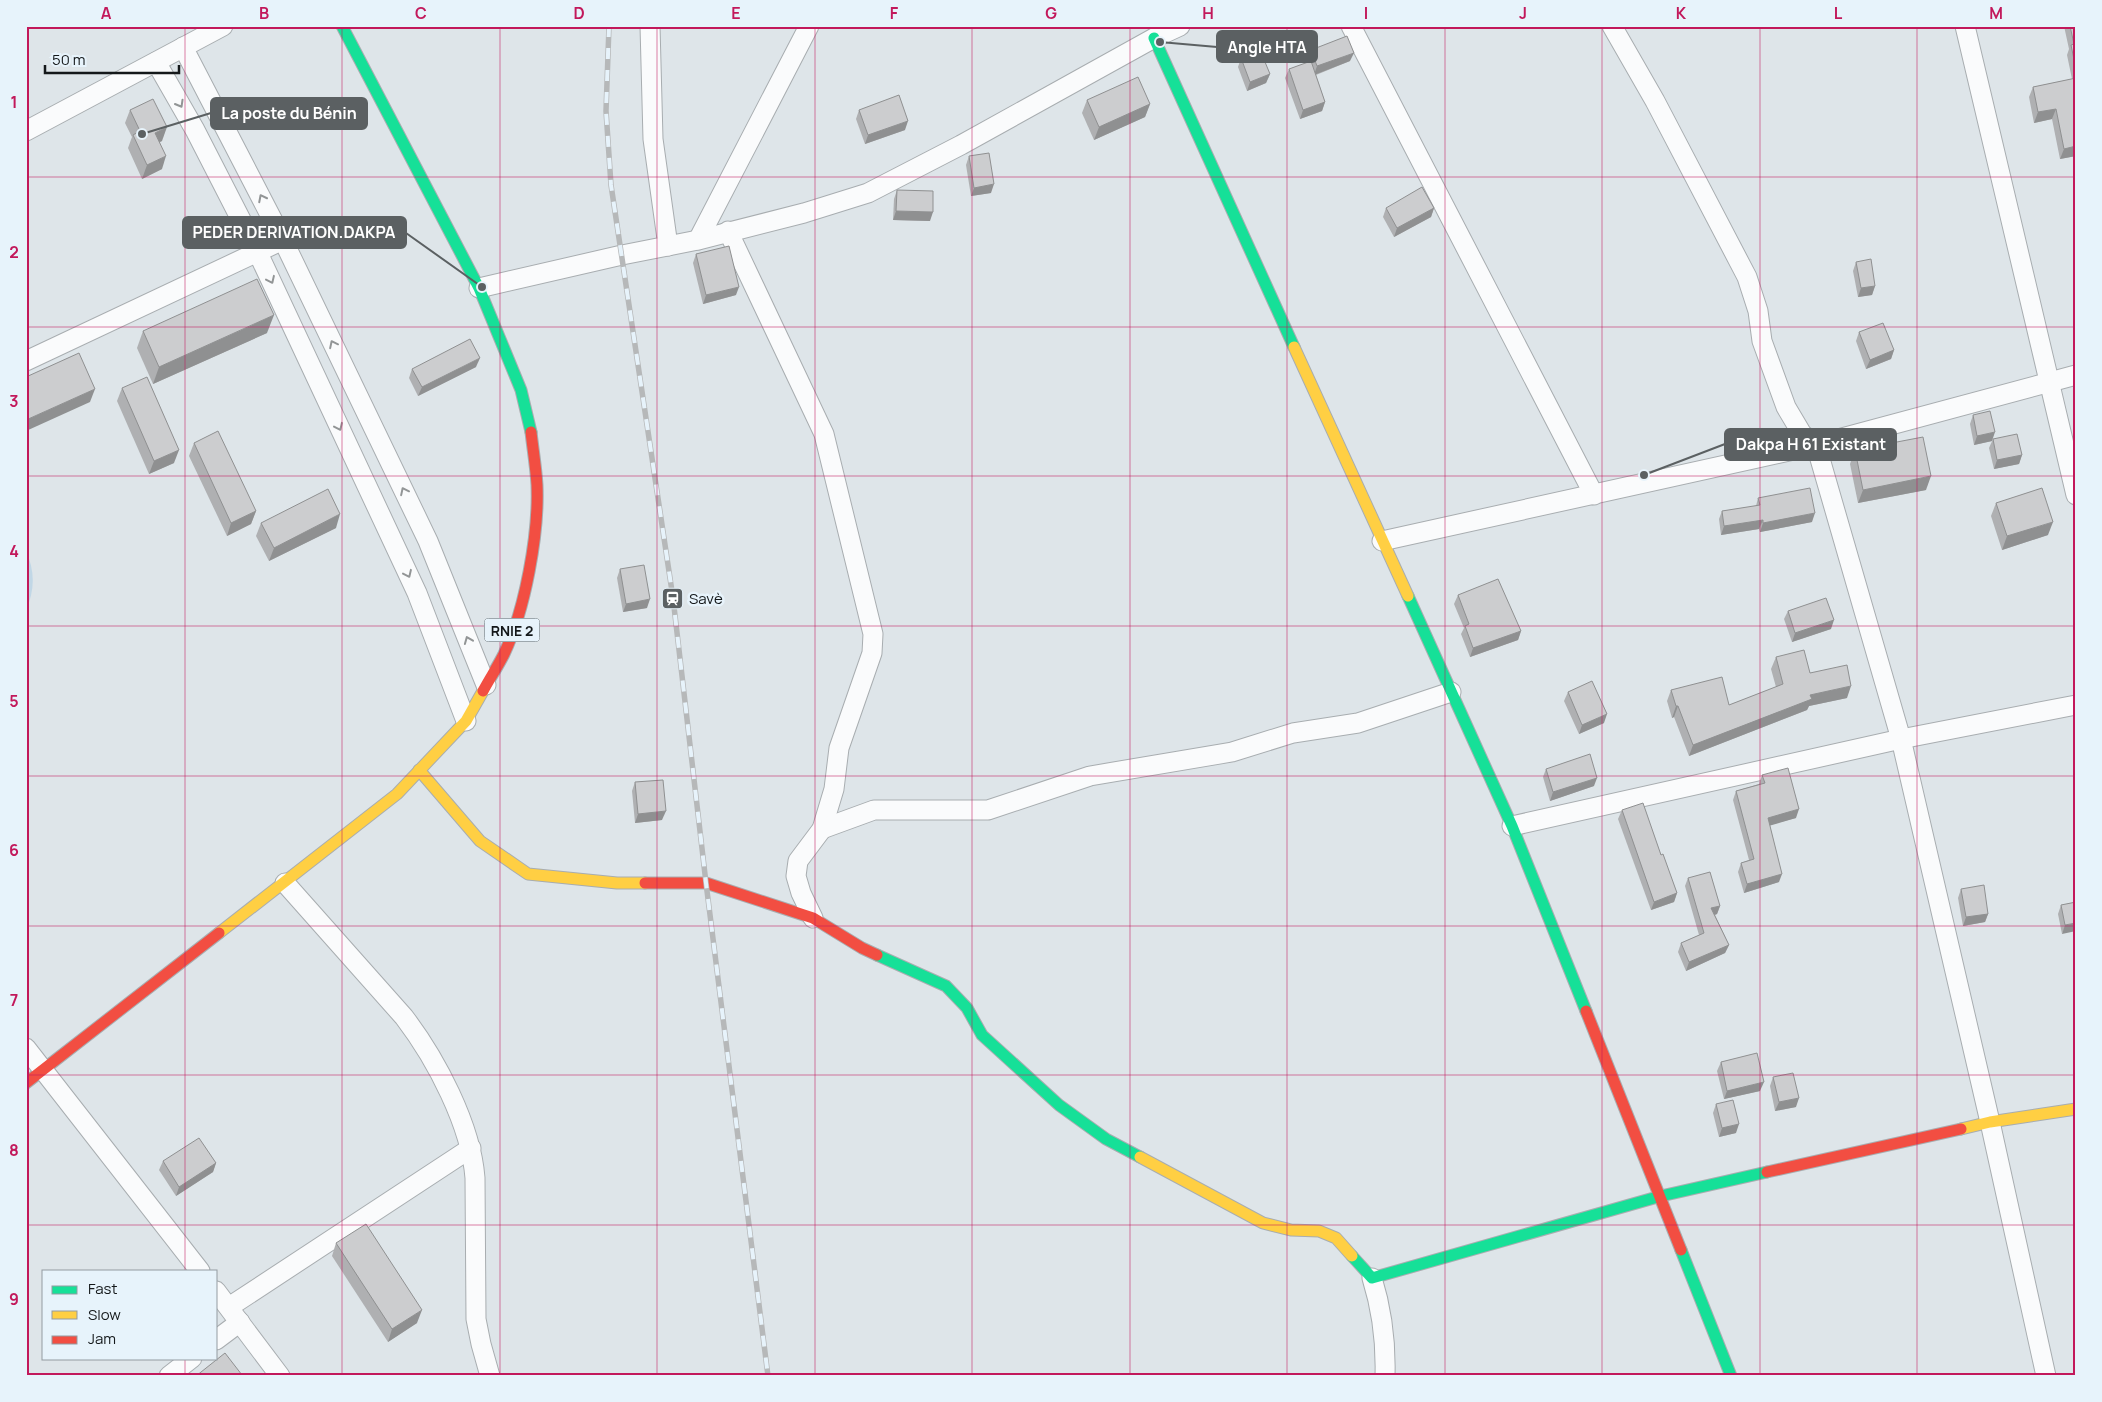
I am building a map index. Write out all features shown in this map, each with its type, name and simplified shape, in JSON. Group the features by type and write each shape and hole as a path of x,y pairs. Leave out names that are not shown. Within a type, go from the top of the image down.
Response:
{"street":[{"path":"28,125 156,62 223,26"},
{"name":"RNIE 2","path":"26,1084 389,801 466,721 504,653 518,614 530,567 537,486 530,423 521,390 479,288 342,26"},
{"path":"650,26 653,139 668,246"},
{"path":"698,240 808,26"},
{"path":"479,288 698,240 804,213 868,193 961,145 1154,38 1180,26"},
{"path":"1351,26 1594,495"},
{"path":"1612,26 1655,101 1747,277 1758,311 1762,340 1786,407 1802,434 1816,445 1901,739 1990,1122 2046,1376"},
{"path":"1965,26 2076,495"},
{"path":"1154,38 1512,826 1661,1196 1731,1376"},
{"path":"184,47 283,240 428,541 486,686"},
{"path":"156,62 195,130 258,252 417,593 466,721"},
{"path":"728,232 824,434 873,634 872,653 839,748 834,789 822,829 798,861 796,876 798,884 813,918"},
{"path":"26,361 283,240"},
{"path":"1382,541 1816,445 2076,375"},
{"path":"822,829 874,810 988,810 1090,776 1232,752 1293,733 1358,723 1451,692"},
{"path":"1512,826 1901,739 2076,706"},
{"path":"419,770 480,842 528,874 617,883 706,883 813,918 862,948 946,986 968,1008 982,1035 1059,1105 1106,1139 1263,1223 1291,1230 1319,1231 1336,1238 1372,1278 1381,1309 1385,1337 1385,1376"},
{"path":"285,883 420,1037 442,1080 471,1148 475,1178 476,1319 490,1376"},
{"path":"26,1048 199,1270"},
{"path":"1372,1278 1661,1196 1990,1122 2076,1109"},
{"path":"228,1307 471,1148"},
{"path":"218,1294 280,1376"},
{"path":"218,1338 240,1322"},
{"path":"169,1376 189,1360"}],"shaded area":[{"path":"26,551 33,580 26,610"}],"building":[{"path":"2070,26 2076,26 2076,69 2071,45 2074,44"},
{"path":"1347,36 1354,53 1317,66 1311,50"},
{"path":"1260,50 1270,74 1250,82 1241,58"},
{"path":"1311,61 1325,102 1303,110 1289,69"},
{"path":"1138,77 1150,104 1099,127 1087,100"},
{"path":"2076,78 2076,146 2064,149 2056,109 2038,112 2033,87"},
{"path":"899,95 908,121 868,135 859,110"},
{"path":"153,99 167,127 155,133 166,156 147,165 133,135 140,131 130,110"},
{"path":"989,153 994,184 974,188 969,156"},
{"path":"1422,187 1434,208 1397,228 1386,208"},
{"path":"897,190 933,191 933,212 896,211"},
{"path":"729,246 739,287 706,295 696,254"},
{"path":"1871,259 1875,286 1861,288 1856,262"},
{"path":"257,279 274,315 159,367 143,331"},
{"path":"1883,323 1894,350 1870,360 1859,332"},
{"path":"470,339 480,358 422,387 412,369"},
{"path":"79,353 95,389 26,420 26,377"},
{"path":"147,377 179,450 154,461 122,388"},
{"path":"1990,411 1995,432 1977,436 1973,415"},
{"path":"218,431 256,511 231,523 194,443"},
{"path":"2017,434 2022,455 1997,460 1993,439"},
{"path":"1923,437 1931,476 1863,490 1855,450"},
{"path":"1810,488 1815,513 1763,523 1763,520 1724,526 1722,511 1760,505 1758,498"},
{"path":"2042,488 2053,522 2007,536 1996,503"},
{"path":"328,489 340,514 274,548 261,523"},
{"path":"644,565 650,599 626,604 620,569"},
{"path":"1498,579 1521,631 1473,648 1465,626 1469,624 1458,595"},
{"path":"1826,598 1834,620 1795,633 1788,611"},
{"path":"1804,650 1810,673 1847,665 1851,686 1810,695 1812,699 1693,745 1671,690 1722,677 1729,705 1783,684 1776,657"},
{"path":"1592,681 1607,714 1582,725 1568,692"},
{"path":"1590,754 1597,778 1553,792 1546,769"},
{"path":"1788,768 1799,809 1768,818 1782,874 1747,884 1741,863 1754,859 1736,791 1765,783 1762,775"},
{"path":"663,780 666,811 638,814 635,782"},
{"path":"1643,803 1661,855 1663,854 1677,893 1654,902 1622,810"},
{"path":"1710,872 1720,906 1711,908 1729,945 1689,962 1681,943 1704,933 1688,878"},
{"path":"1984,885 1988,914 1966,917 1961,889"},
{"path":"2076,902 2076,923 2065,925 2061,905"},
{"path":"1757,1053 1764,1082 1727,1091 1721,1062"},
{"path":"1793,1073 1799,1098 1779,1102 1773,1077"},
{"path":"1733,1100 1739,1124 1722,1128 1716,1104"},
{"path":"199,1138 216,1163 179,1187 163,1161"},
{"path":"366,1224 422,1310 392,1329 336,1243"},
{"path":"225,1353 242,1375 196,1376"}],"railway":[{"path":"609,26 606,111 611,185 673,598 706,883 768,1376"}],"traffic: fast":[{"path":"342,26 479,288 521,390 531,432"},
{"path":"1154,38 1294,347"},
{"path":"1408,596 1512,826 1586,1011"},
{"path":"877,955 946,986 967,1008 982,1035 1059,1105 1106,1139 1140,1157"},
{"path":"1352,1256 1372,1278 1661,1196 1767,1172"},
{"path":"1681,1250 1731,1376"}],"traffic: slow":[{"path":"1294,347 1408,596"},
{"path":"219,933 397,794 466,721 483,691"},
{"path":"419,770 480,841 528,874 617,883 645,883"},
{"path":"1961,1129 1990,1122 2076,1109"},
{"path":"1140,1157 1263,1223 1291,1230 1319,1231 1336,1238 1352,1256"}],"traffic: jam":[{"path":"483,691 502,659 512,636 529,571 536,526 537,505 537,479 531,432"},
{"path":"645,883 706,883 813,918 877,955"},
{"path":"26,1083 219,933"},
{"path":"1586,1011 1681,1250"},
{"path":"1767,1172 1961,1129"}],"place":[{"name":"Angle HTA","path":"1160,42"},
{"name":"La poste du Bénin","path":"142,134"},
{"name":"PEDER DERIVATION.DAKPA","path":"482,287"},
{"name":"Dakpa H 61 Existant","path":"1644,475"},
{"name":"Savè","path":"673,598"}]}
